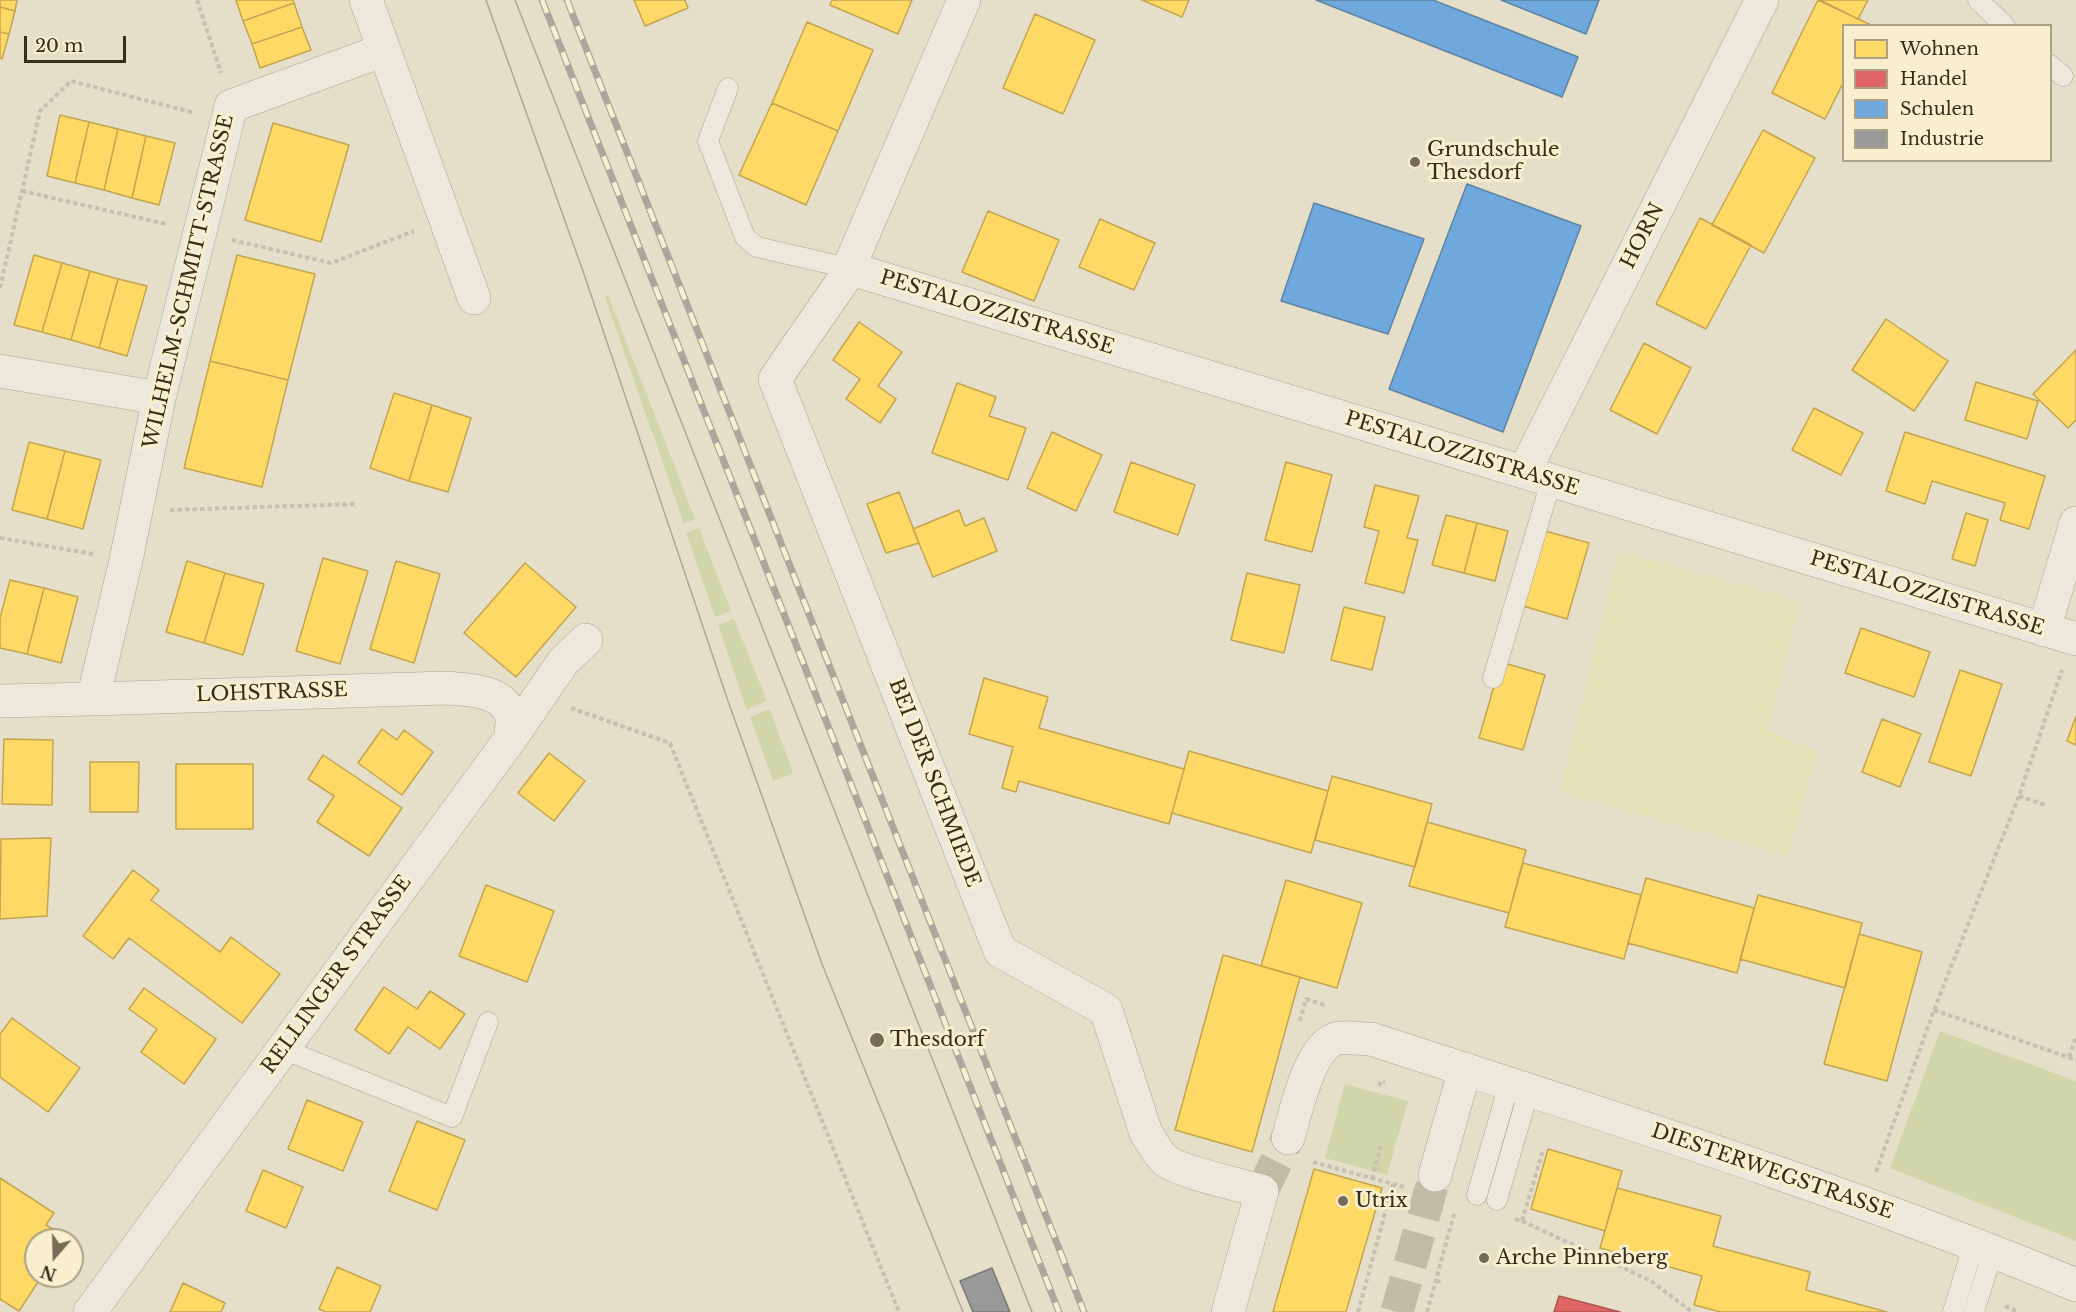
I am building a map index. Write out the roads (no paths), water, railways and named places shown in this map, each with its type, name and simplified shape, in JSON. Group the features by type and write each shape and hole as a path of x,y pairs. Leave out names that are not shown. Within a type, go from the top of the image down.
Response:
{"street":[{"path":"366,0 474,298"},
{"path":"848,268 964,0"},
{"name":"HORN","path":"1538,477 1762,0"},
{"name":"WILHELM-SCHMITT-STRASSE","path":"93,699 126,560 159,398 229,114 384,50"},
{"name":"PESTALOZZISTRASSE","path":"848,268 2064,635"},
{"name":"BEI DER SCHMIEDE","path":"848,268 844,279 775,379 1000,951 1106,1010 1146,1133 1166,1161 1184,1169 1262,1191 1228,1312"},
{"path":"0,371 159,398"},
{"path":"2064,635 2076,523"},
{"name":"RELLINGER STRASSE","path":"90,1312 511,738 563,662 586,640"},
{"name":"LOHSTRASSE","path":"0,700 446,687 473,690 499,698 512,715 511,738"},
{"name":"DIESTERWEGSTRASSE","path":"1298,1149 1310,1066 1321,1050 1336,1038 1371,1039 1865,1203 2076,1285"},
{"path":"1424,1183 1465,1069"}],"lane":[{"path":"1978,0 2003,24"},
{"path":"728,88 708,141 745,237 757,247 848,268"},
{"path":"1492,678 1538,477"},
{"path":"283,1049 452,1117 488,1022"},
{"path":"1477,1195 1519,1087"},
{"path":"1497,1200 1519,1087"},
{"path":"1953,1312 1983,1247"},
{"path":"1974,1312 1983,1247"}],"tunnel":[{"path":"1262,1191 1288,1138"},
{"path":"1397,1312 1435,1175"}],"tram line":[{"path":"486,0 584,274 728,701 822,964 963,1312"},
{"path":"515,0 1032,1312"}],"railway":[{"path":"542,0 1059,1312"},
{"path":"567,0 1084,1312"}],"place":[{"name":"Grundschule Thesdorf","path":"1415,162"},
{"name":"Thesdorf","path":"877,1040"},
{"name":"Utrix","path":"1343,1201"},
{"name":"Arche Pinneberg","path":"1484,1258"}]}
